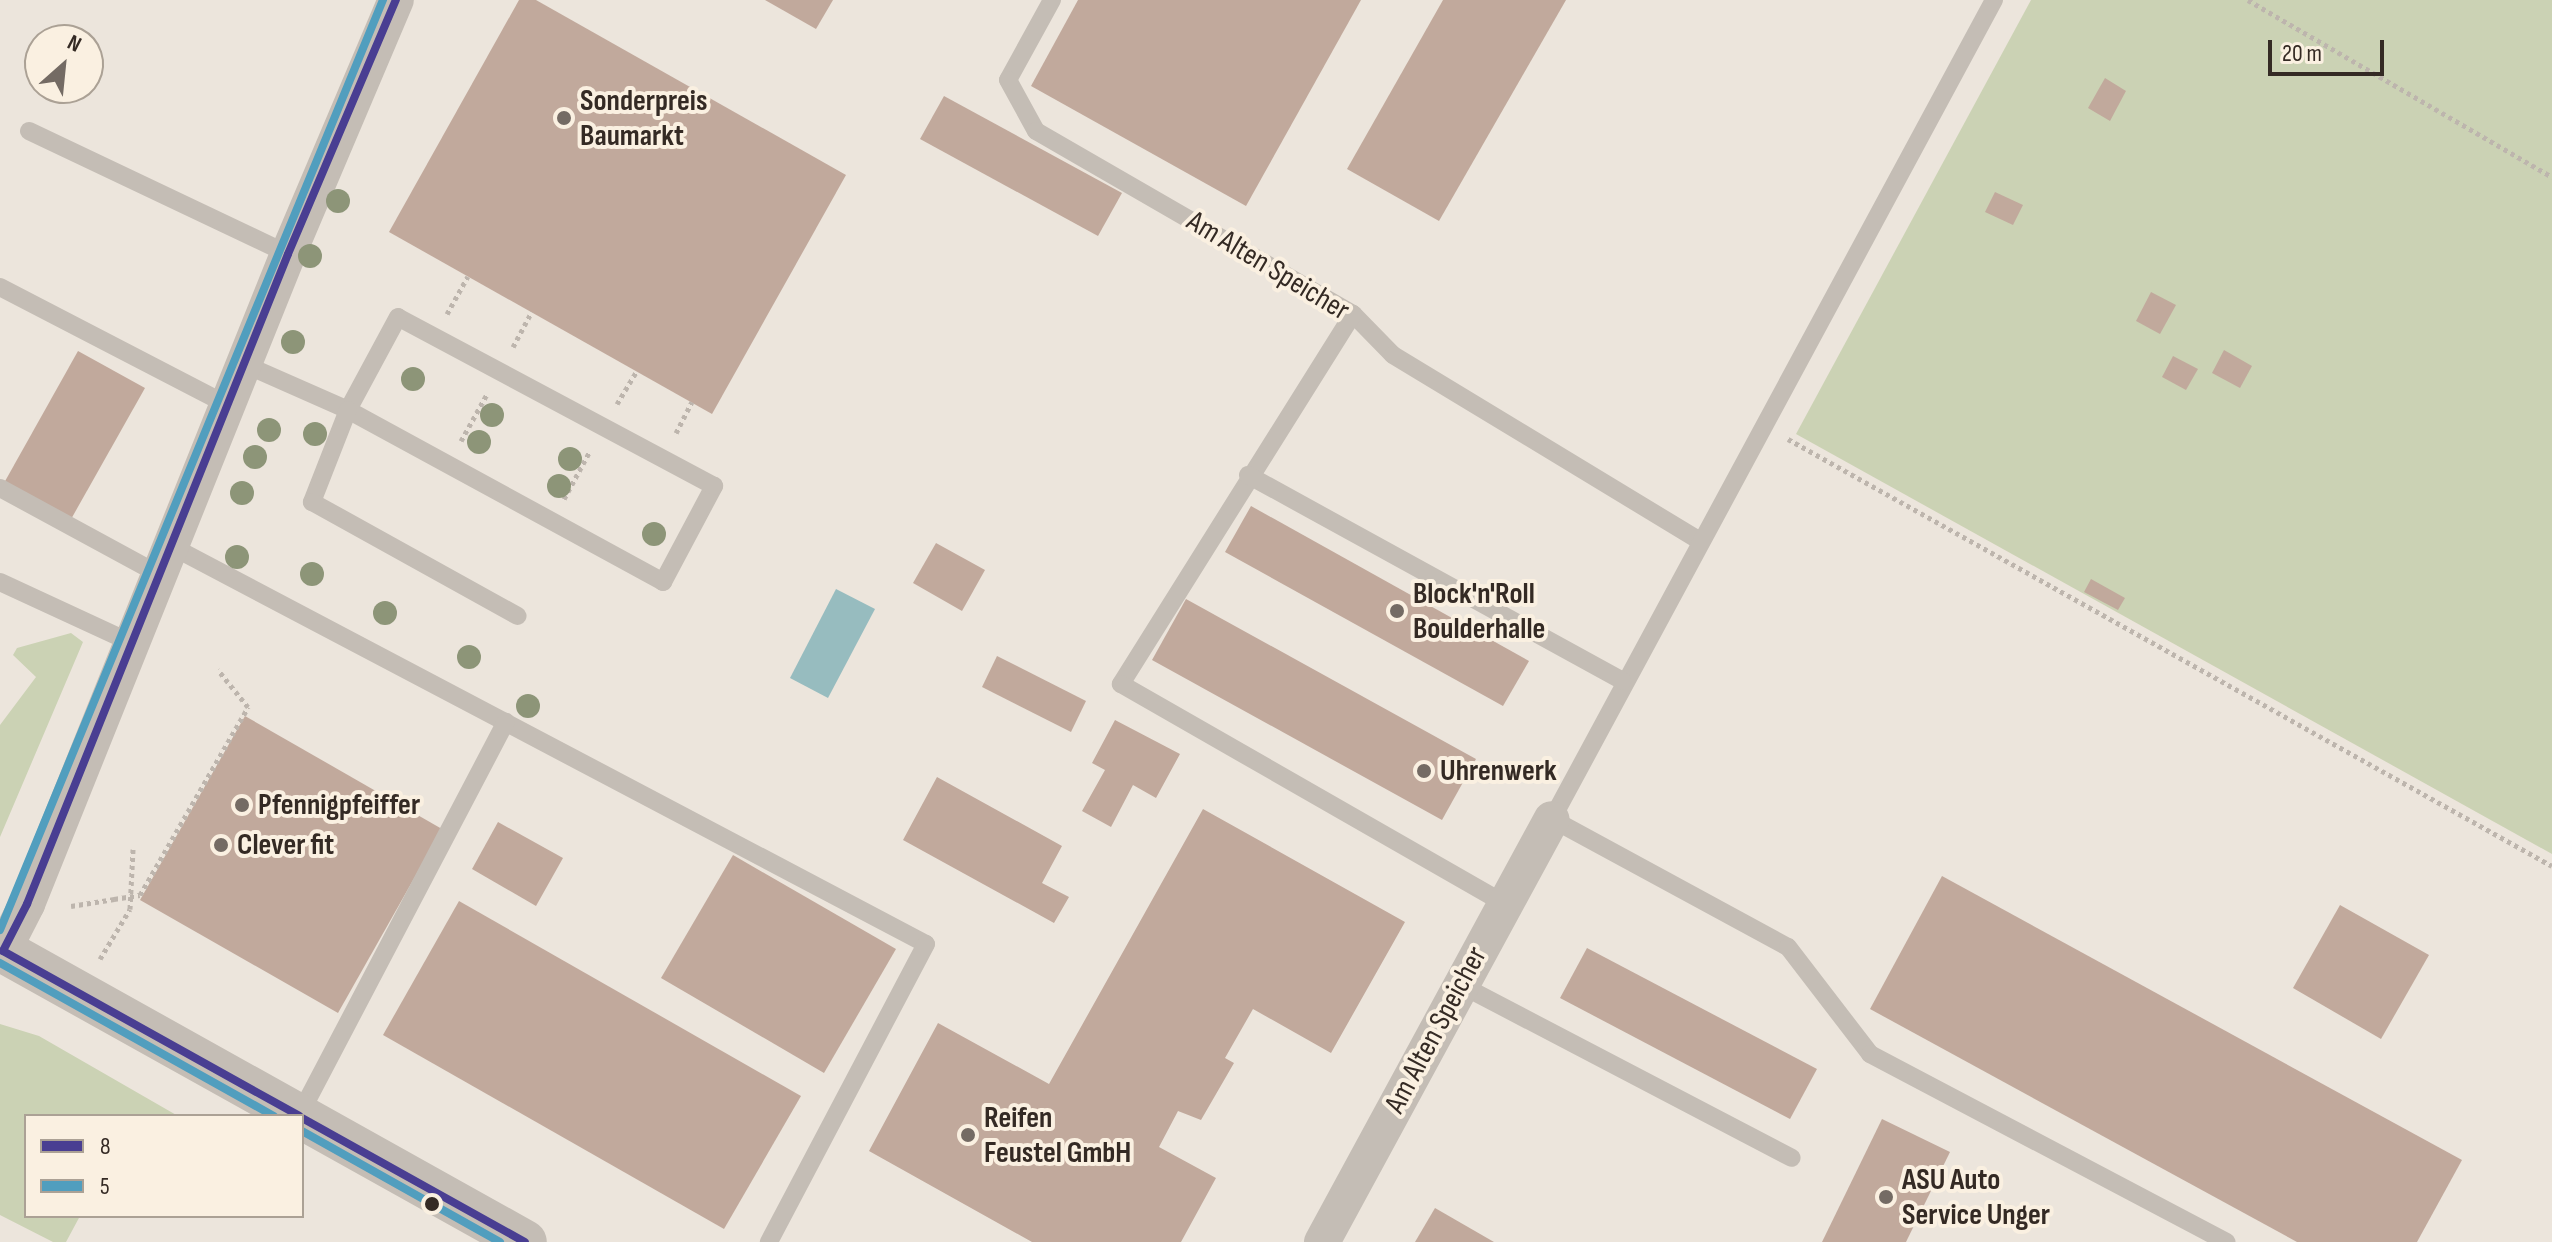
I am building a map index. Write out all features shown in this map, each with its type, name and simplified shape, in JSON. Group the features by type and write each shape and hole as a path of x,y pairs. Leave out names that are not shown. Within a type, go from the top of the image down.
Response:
{"street":[{"path":"300,1114 2,950 132,643 230,406 288,254 396,0"},
{"name":"Am Alten Speicher","path":"1322,1242 1552,819"},
{"path":"304,1116 525,1242"}],"lane":[{"name":"Am Alten Speicher","path":"1052,0 1008,80 1036,131 1353,314 1393,355 1700,541"},
{"path":"1994,0 1622,681 1552,819 1788,947 1870,1054 2226,1242"},
{"path":"29,131 288,254"},
{"path":"0,287 230,406"},
{"path":"1353,314 1248,475 1121,684 1505,904"},
{"path":"246,365 348,410 663,582 714,486 398,317 348,410 312,502 518,616"},
{"path":"1248,475 1622,681"},
{"path":"0,488 166,561 506,722 926,944 769,1242"},
{"path":"0,582 132,643"},
{"path":"300,1114 506,722"},
{"path":"1461,985 1792,1158"}],"path":[{"path":"2248,0 2552,177"},
{"path":"435,336 468,276"},
{"path":"1763,425 2552,866"},
{"path":"71,906 140,895 248,707 218,670"},
{"path":"100,960 130,909 133,849"}],"green space":[{"path":"2031,0 2552,0 2552,854 1796,434"},
{"path":"71,633 83,642 0,837 0,725 36,677 13,655 17,648"},
{"path":"0,1024 39,1036 175,1114 24,1114 24,1218 79,1218 66,1242 53,1242 0,1215"}],"water":[{"path":"836,589 875,609 828,698 790,678"}],"building":[{"path":"519,0 536,0 846,175 712,414 389,232"},
{"path":"765,0 833,0 816,29"},
{"path":"1078,0 1361,0 1246,206 1031,86"},
{"path":"1443,0 1566,0 1439,221 1347,169"},
{"path":"2105,78 2126,91 2110,121 2088,108"},
{"path":"944,96 1122,193 1098,236 920,139"},
{"path":"1995,192 2023,205 2013,225 1985,212"},
{"path":"2151,292 2176,305 2160,334 2136,321"},
{"path":"2224,350 2252,366 2240,388 2212,373"},
{"path":"78,351 145,388 70,521 4,483"},
{"path":"2173,356 2198,369 2186,390 2162,377"},
{"path":"1251,506 1529,661 1503,706 1225,552"},
{"path":"936,543 985,570 962,611 913,583"},
{"path":"2091,579 2125,598 2118,610 2084,592"},
{"path":"1186,599 1476,759 1442,820 1152,660"},
{"path":"997,656 1086,701 1071,732 982,687"},
{"path":"245,716 442,829 338,1013 140,900"},
{"path":"1115,720 1180,754 1156,798 1133,785 1111,827 1082,811 1105,770 1092,763"},
{"path":"937,777 1062,846 1042,883 1069,897 1054,923 903,840"},
{"path":"1203,809 1405,922 1331,1053 1253,1009 1225,1058 1234,1063 1201,1120 1178,1111 1159,1147 1216,1178 1181,1242 1032,1242 869,1151 938,1023 1049,1084"},
{"path":"498,822 563,858 536,906 472,869"},
{"path":"733,855 896,949 824,1073 661,978"},
{"path":"1942,876 2462,1160 2417,1242 2297,1242 1870,1009"},
{"path":"459,901 801,1096 724,1229 383,1035"},
{"path":"2340,905 2429,955 2381,1039 2293,988"},
{"path":"1587,948 1817,1069 1790,1119 1560,998"},
{"name":"ASU Auto Service Unger","path":"1882,1119 1950,1152 1906,1242 1822,1242"},
{"path":"1435,1208 1494,1242 1415,1242"}],"transit line":[{"name":"5","path":"0,930 383,0"},
{"name":"8","path":"3,951 27,904 288,254 396,0"},
{"name":"8","path":"3,951 295,1114"},
{"name":"5","path":"0,963 270,1114"},
{"name":"8","path":"304,1119 525,1242"},
{"name":"5","path":"304,1132 500,1242"}],"place":[{"name":"Sonderpreis Baumarkt","path":"564,118"},
{"name":"Block'n'Roll Boulderhalle","path":"1397,611"},
{"name":"Uhrenwerk","path":"1424,771"},
{"name":"Pfennigpfeiffer","path":"242,805"},
{"name":"Clever fit","path":"221,845"},
{"name":"Reifen Feustel GmbH","path":"968,1135"},
{"name":"ASU Auto Service Unger","path":"1886,1197"}]}
